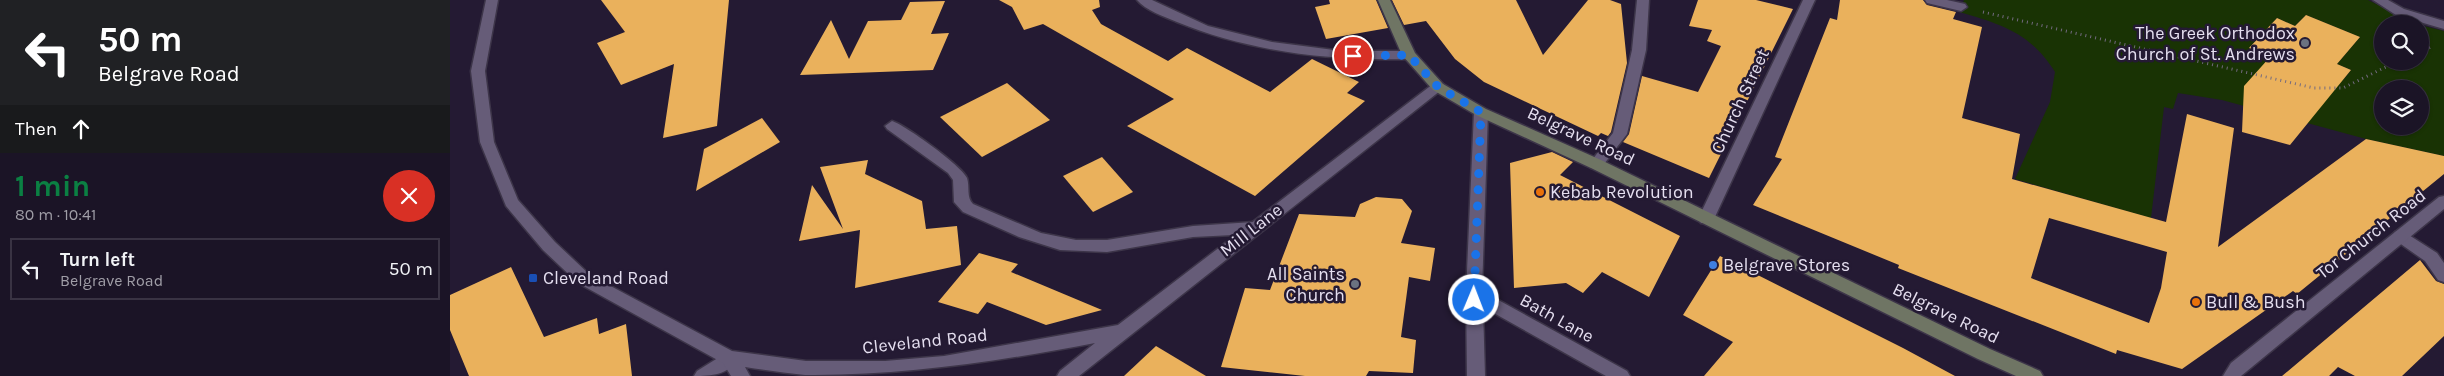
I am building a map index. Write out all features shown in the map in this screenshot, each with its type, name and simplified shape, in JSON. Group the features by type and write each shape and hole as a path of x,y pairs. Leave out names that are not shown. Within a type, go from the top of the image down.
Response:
{"street":[{"name":"Cleveland Road","path":"492,0 478,71 487,142 511,202 549,246 584,279 729,358 806,368 885,368 970,359 1123,331"},
{"path":"1143,0 1155,7 1218,32 1295,52 1372,57 1409,55"},
{"name":"Belgrave Road","path":"1384,0 1409,55 1438,87 1481,112 1596,164 1984,354 2034,376"},
{"path":"1596,164 1620,134 1640,50 1643,0"},
{"path":"1931,0 1961,7"},
{"path":"2379,0 2400,12 2444,25"},
{"name":"Church Street","path":"1706,219 1805,1"},
{"name":"Mill Lane","path":"1066,376 1253,228 1438,87"},
{"path":"1476,376 1474,294 1481,112"},
{"path":"892,126 953,169 960,179 962,202 968,208 1030,236 1060,244 1090,247 1120,246 1184,233 1253,228"},
{"name":"Tor Church Road","path":"2232,376 2236,368 2243,362 2444,201"},
{"path":"2401,236 2431,257 2444,276"},
{"name":"Bath Lane","path":"1474,294 1621,376"},
{"path":"703,376 729,358 741,376"}],"path":[{"path":"1961,7 2314,88 2343,88 2380,70"}],"green space":[{"path":"1964,0 2368,0 2399,15 2374,15 2374,70 2429,70 2429,27 2444,31 2444,156 2366,139 2222,100 2178,93 2173,109 2164,107 2151,218 2015,179 2050,102 2055,72 2036,48 2025,39 2002,26 1959,12","holes":["2306,15 2360,37 2337,64 2351,70 2344,79 2270,57 2249,48 2277,18 2295,26"]}],"building":[{"path":"601,0 729,0 717,126 663,138 674,64 621,85 597,43 625,32"},
{"path":"999,0 1099,0 1100,7 1092,10 1101,24 1168,61 1187,48 1270,92 1312,59 1359,82 1347,93 1365,101 1255,196 1127,126 1174,99 1043,24 1024,30 1012,7"},
{"path":"1329,0 1376,0 1388,28 1326,39 1315,7 1330,4"},
{"path":"1392,0 1516,0 1543,55 1588,0 1610,0 1621,4 1627,63 1611,132 1608,136 1601,133 1598,136 1484,82 1455,59 1426,21 1404,25"},
{"path":"1698,0 1756,0 1793,9 1709,178 1623,142 1629,134 1642,76 1698,92 1721,46 1707,41 1712,30 1689,26"},
{"path":"1840,0 1923,0 1927,5 1956,12 1953,19 1982,27 1962,118 2020,134 2012,179 2166,222 2187,114 2234,128 2218,247 2366,139 2444,156 2444,174 2297,294 2293,291 2182,369 2117,350 2116,354 1898,268 1899,265 1753,205 1782,159 1775,157 1830,18 1837,20","holes":["2049,218 2167,252 2161,288 2149,323 2031,278"]},
{"path":"945,1 931,34 949,33 933,70 800,75 831,20 849,59 868,21 901,20 910,2"},
{"path":"2306,15 2360,37 2337,64 2351,70 2290,145 2242,132 2244,86 2270,57 2249,48 2277,18 2295,26"},
{"path":"1007,83 1050,120 982,157 940,117"},
{"path":"762,118 780,142 696,191 704,149"},
{"path":"1552,152 1573,162 1560,175 1680,236 1649,297 1602,272 1583,293 1566,283 1514,288 1510,163"},
{"path":"1102,157 1133,192 1093,212 1063,176"},
{"path":"868,160 865,174 922,201 926,229 957,226 961,265 855,288 860,230 799,241 812,185 843,229 820,167"},
{"name":"All Saints Church","path":"1376,197 1402,199 1412,211 1401,243 1435,248 1430,281 1409,277 1401,337 1416,340 1413,373 1369,371 1366,376 1305,376 1221,367 1245,288 1270,290 1299,214 1355,217 1360,204"},
{"path":"979,253 1018,264 1011,272 1102,310 1046,325 987,302 978,314 938,302"},
{"path":"1720,256 1955,376 1704,376 1733,342 1683,315"},
{"path":"2420,260 2436,281 2444,284 2444,336 2402,376 2355,376 2338,367 2329,376 2282,376"},
{"path":"511,267 544,337 597,318 599,334 626,324 632,376 469,376 450,330 450,295"},
{"path":"1156,346 1206,376 1124,376"}],"place":[{"name":"The Greek Orthodox Church of St. Andrews","path":"2305,43"},
{"name":"Kebab Revolution","path":"1540,192"},
{"name":"Belgrave Stores","path":"1713,265"},
{"name":"Cleveland Road","path":"533,278"},
{"name":"All Saints Church","path":"1355,284"},
{"name":"Bull & Bush","path":"2196,302"}],"route":[{"path":"1353,56 1409,55 1438,87 1481,112 1474,300"}]}
